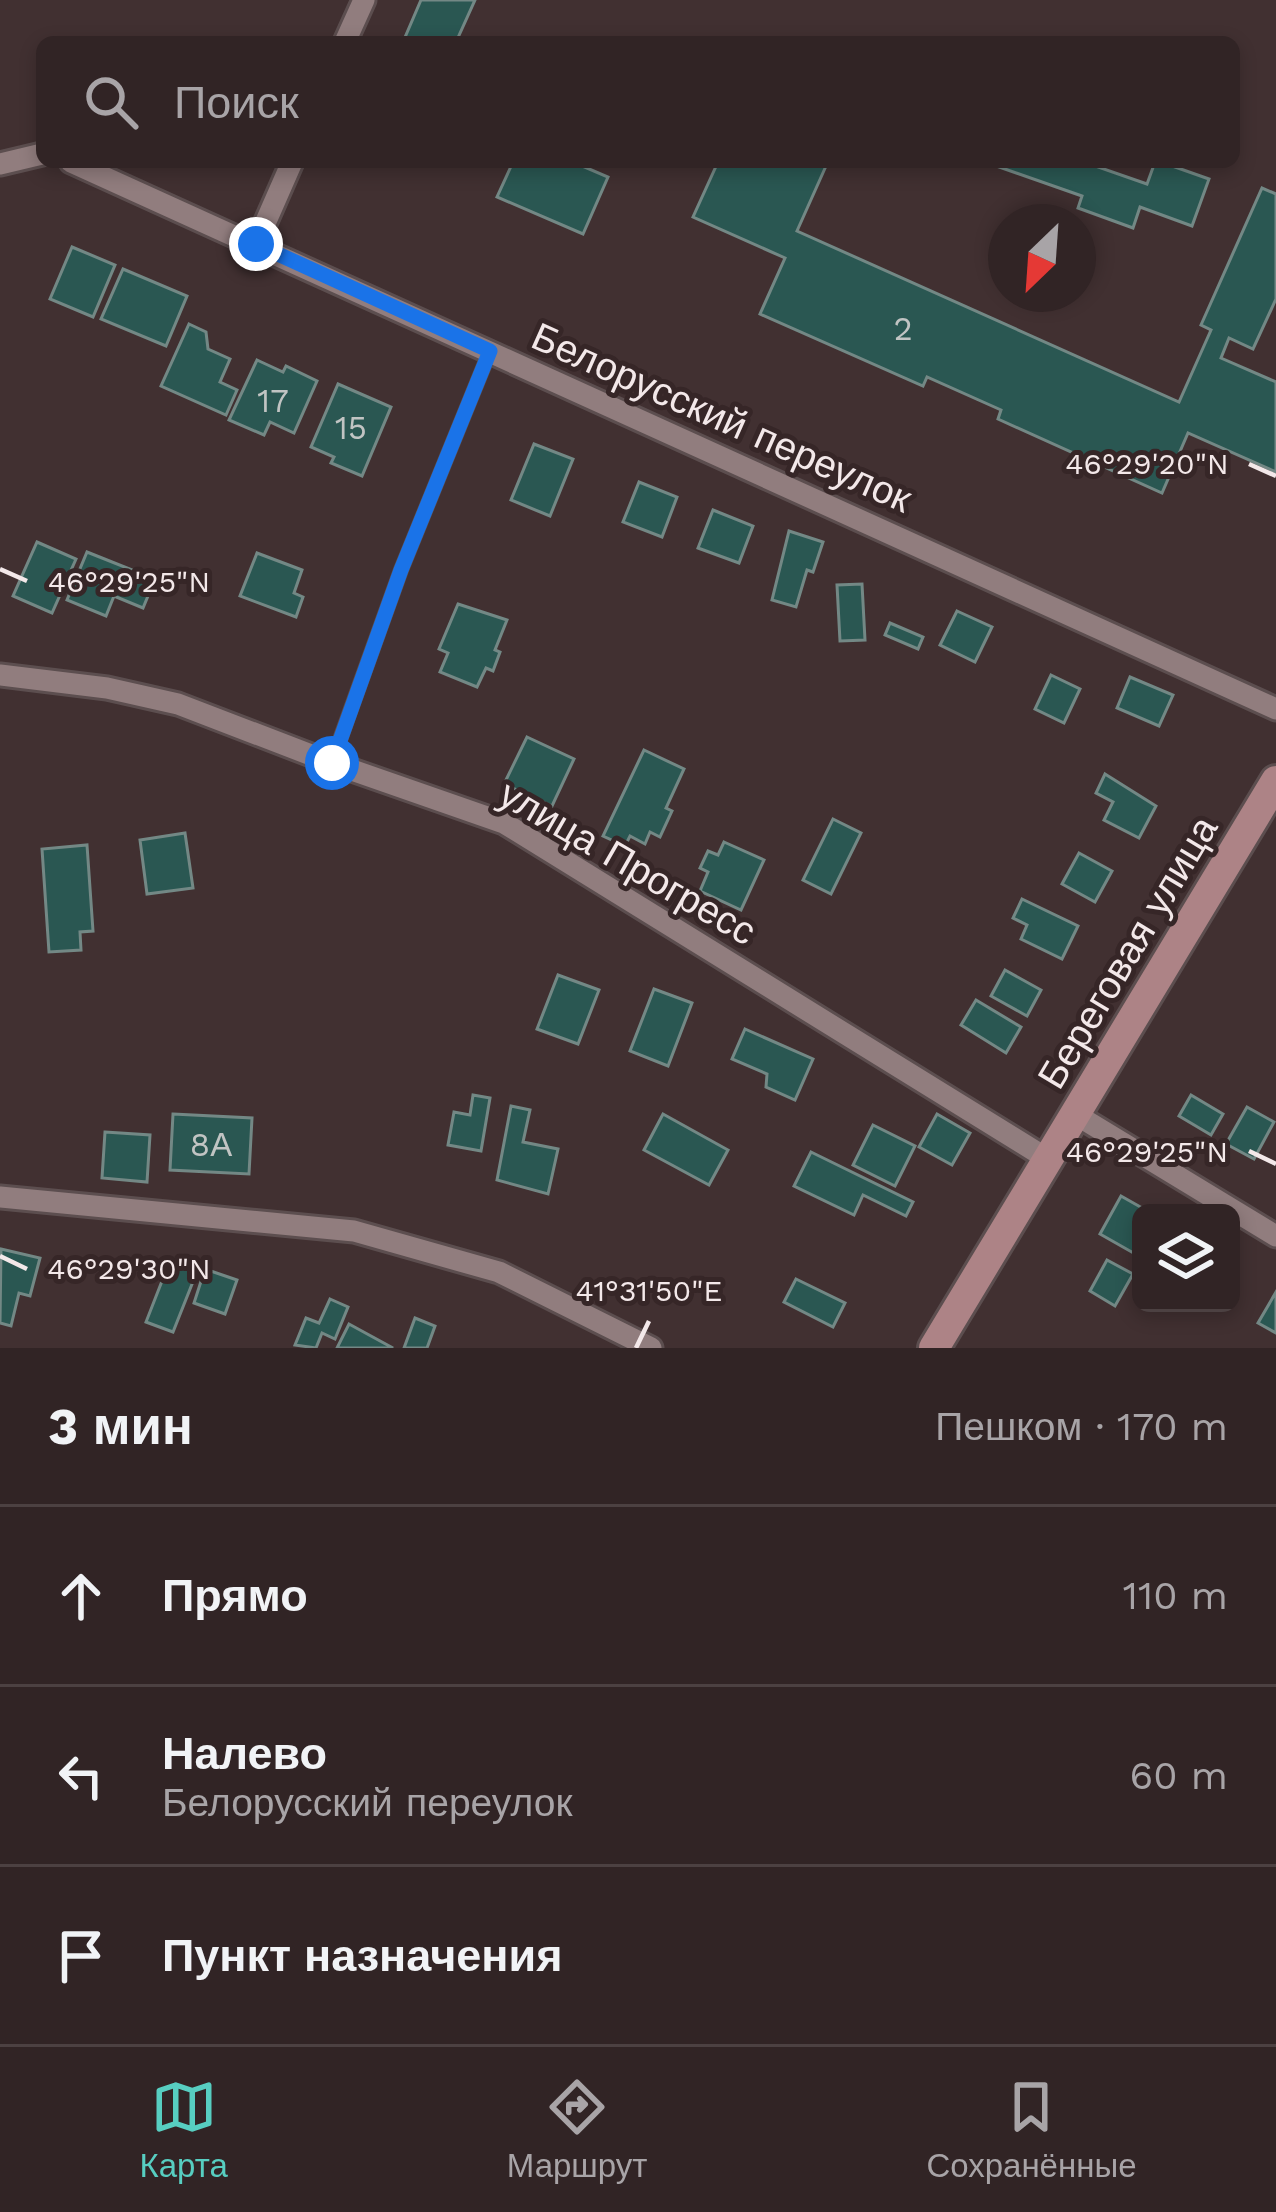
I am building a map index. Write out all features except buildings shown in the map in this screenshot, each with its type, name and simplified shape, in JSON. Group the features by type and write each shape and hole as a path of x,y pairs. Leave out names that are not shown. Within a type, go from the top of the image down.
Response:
{"main road":[{"name":"Береговая улица","path":"934,1348 1046,1158 1266,821 1276,782"}],"street":[{"path":"348,36 364,0"},
{"path":"0,164 36,155"},
{"name":"Белорусский переулок","path":"85,168 1276,709"},
{"path":"256,244 289,168"},
{"name":"улица Прогресс","path":"0,675 107,688 178,704 504,823 1046,1158"},
{"path":"1075,1114 1276,1236"},
{"path":"0,1197 354,1231 499,1272 651,1348"}],"lane":[{"path":"332,763 401,570 490,351"}],"route":[{"path":"256,244 490,351 401,570 332,763"}]}
